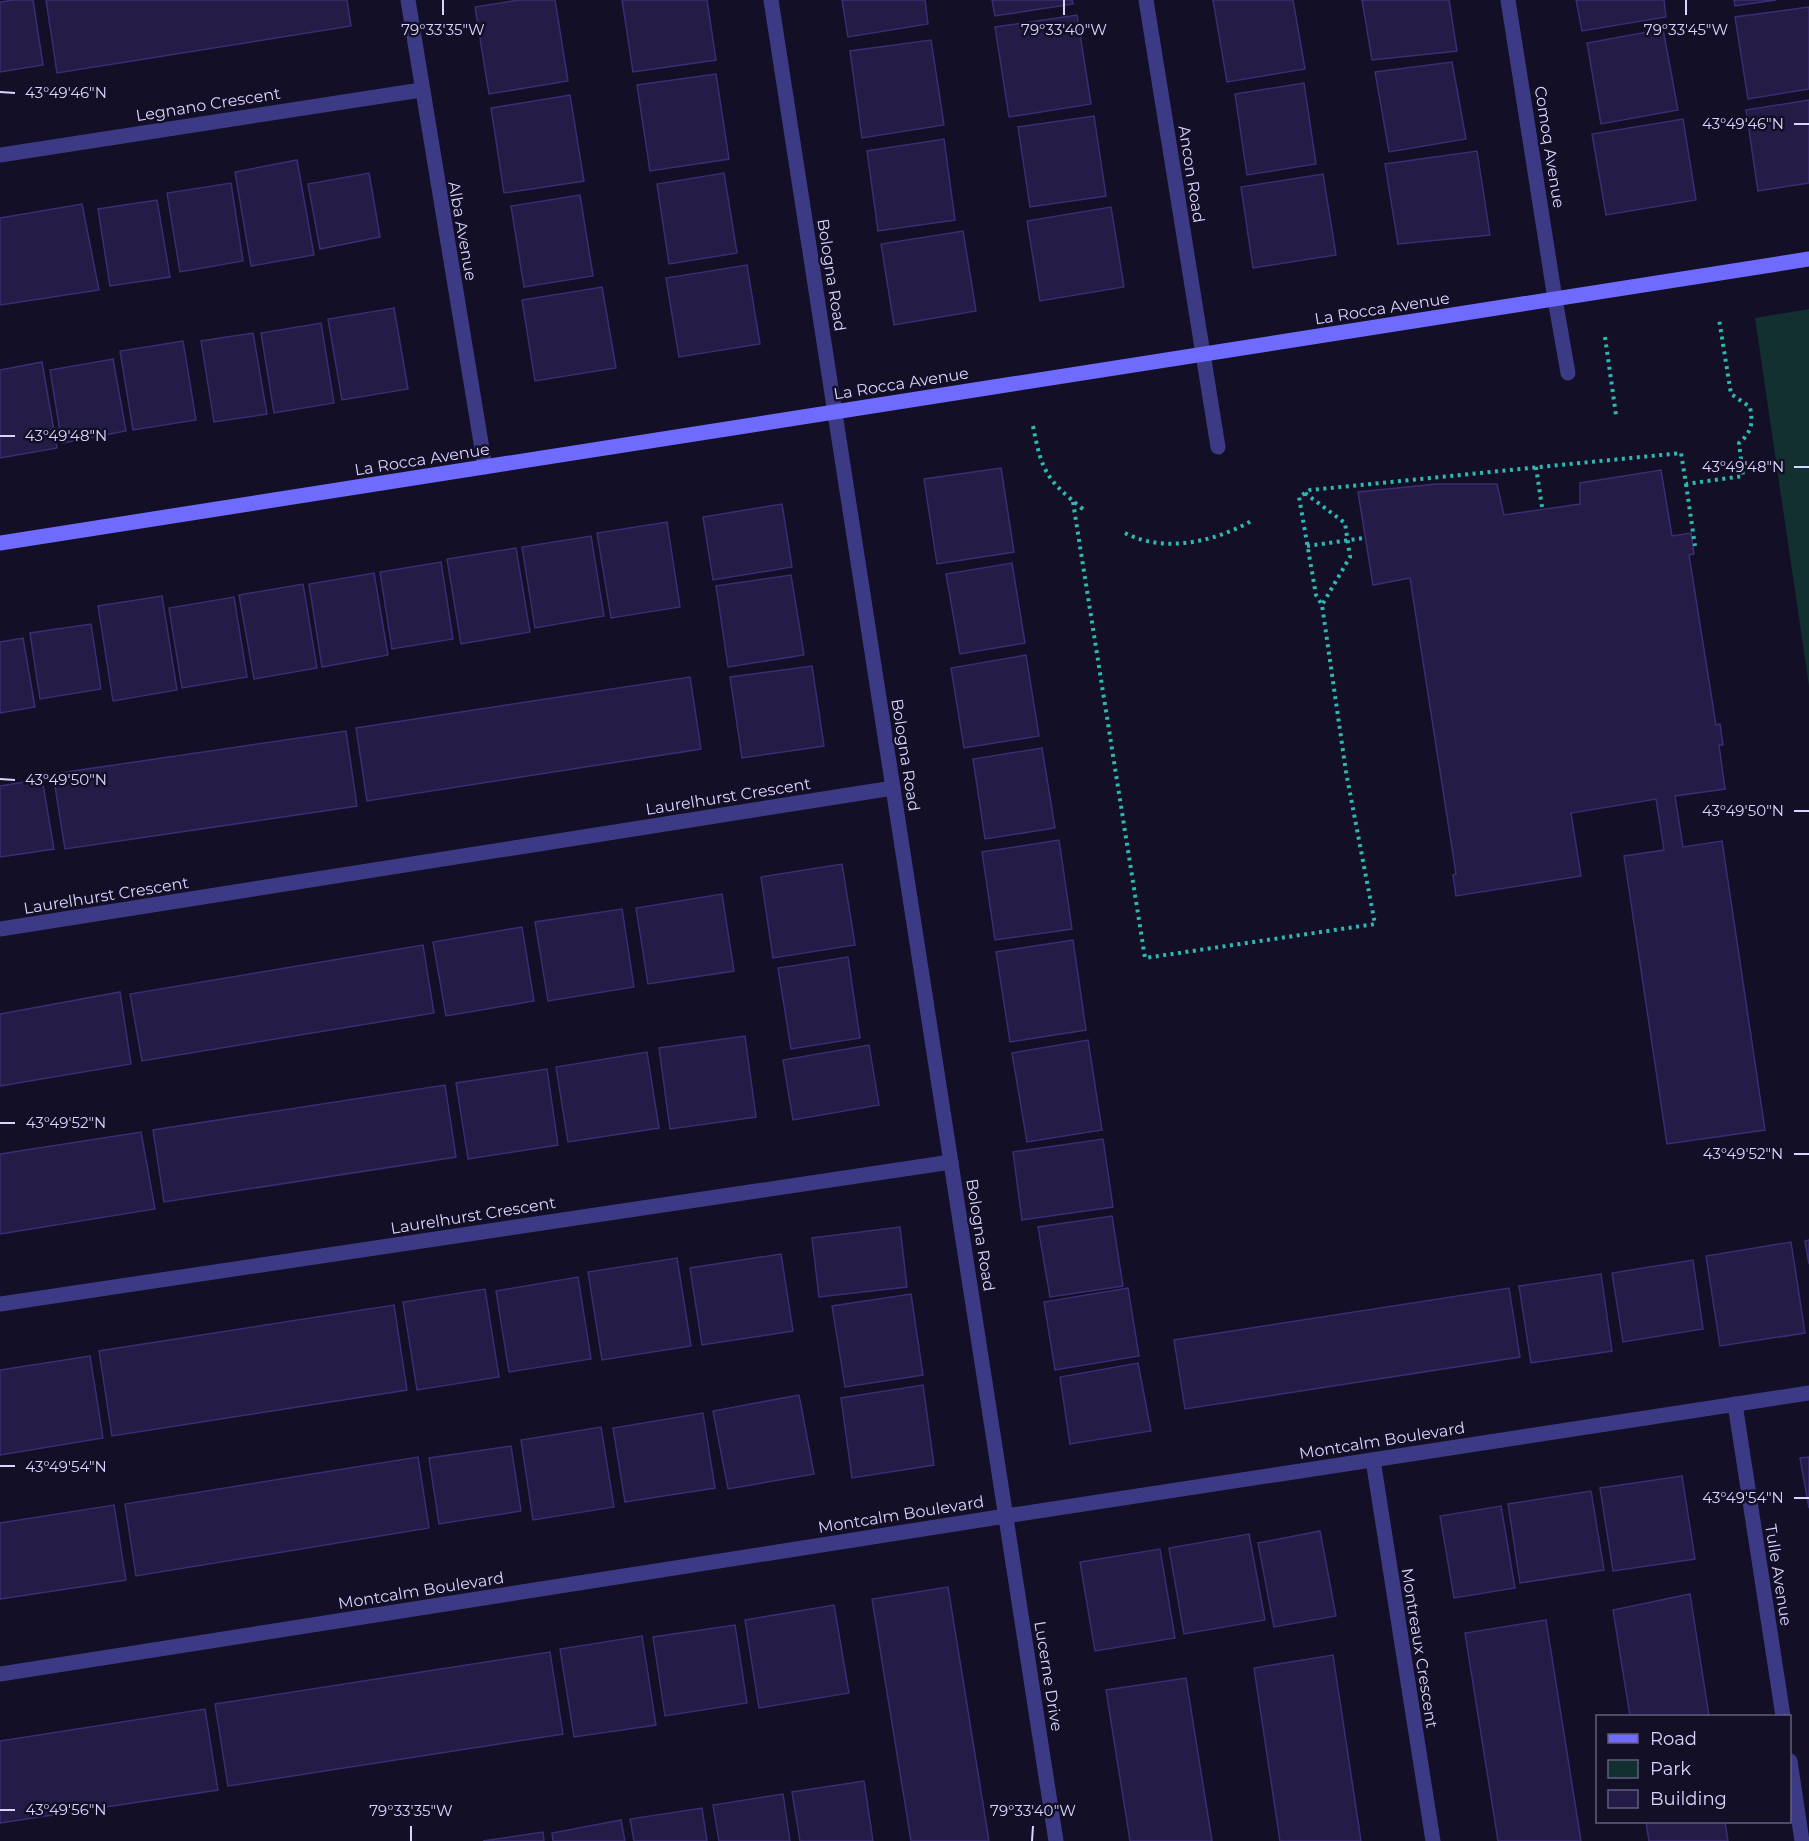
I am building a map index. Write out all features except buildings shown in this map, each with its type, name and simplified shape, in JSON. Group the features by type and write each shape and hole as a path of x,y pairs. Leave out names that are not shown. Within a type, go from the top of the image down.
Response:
{"street":[{"name":"Alba Avenue","path":"408,0 485,467"},
{"name":"Bologna Road","path":"771,0 1006,1515"},
{"name":"Ancon Road","path":"1146,0 1218,447"},
{"name":"Comoq Avenue","path":"1508,0 1568,373"},
{"name":"Legnano Crescent","path":"0,155 422,90"},
{"name":"La Rocca Avenue","path":"0,543 1809,259"},
{"name":"Laurelhurst Crescent","path":"0,929 893,788"},
{"name":"Laurelhurst Crescent","path":"0,1304 951,1162"},
{"name":"Montcalm Boulevard","path":"0,1674 1006,1515 1809,1393"},
{"name":"Tulle Avenue","path":"1735,1404 1783,1715"},
{"name":"Montreaux Crescent","path":"1373,1460 1433,1841"},
{"name":"Lucerne Drive","path":"1006,1515 1056,1841"},
{"path":"1791,1768 1802,1841"}],"path":[{"path":"1686,484 1743,476 1739,443 1749,435 1752,421 1750,407 1731,394 1719,319"},
{"path":"1605,337 1616,415"},
{"path":"1033,426 1040,463 1046,476 1084,510"},
{"path":"1074,502 1145,958 1375,924 1346,772 1322,605 1316,595 1299,497 1305,493 1681,453 1695,546"},
{"path":"1536,467 1542,507"},
{"path":"1305,493 1345,523 1350,557 1322,605"},
{"path":"1125,533 1135,538 1152,541 1188,543 1222,535 1253,520"},
{"path":"1307,546 1364,538"}],"green space":[{"path":"1809,309 1809,686 1755,318"}]}
